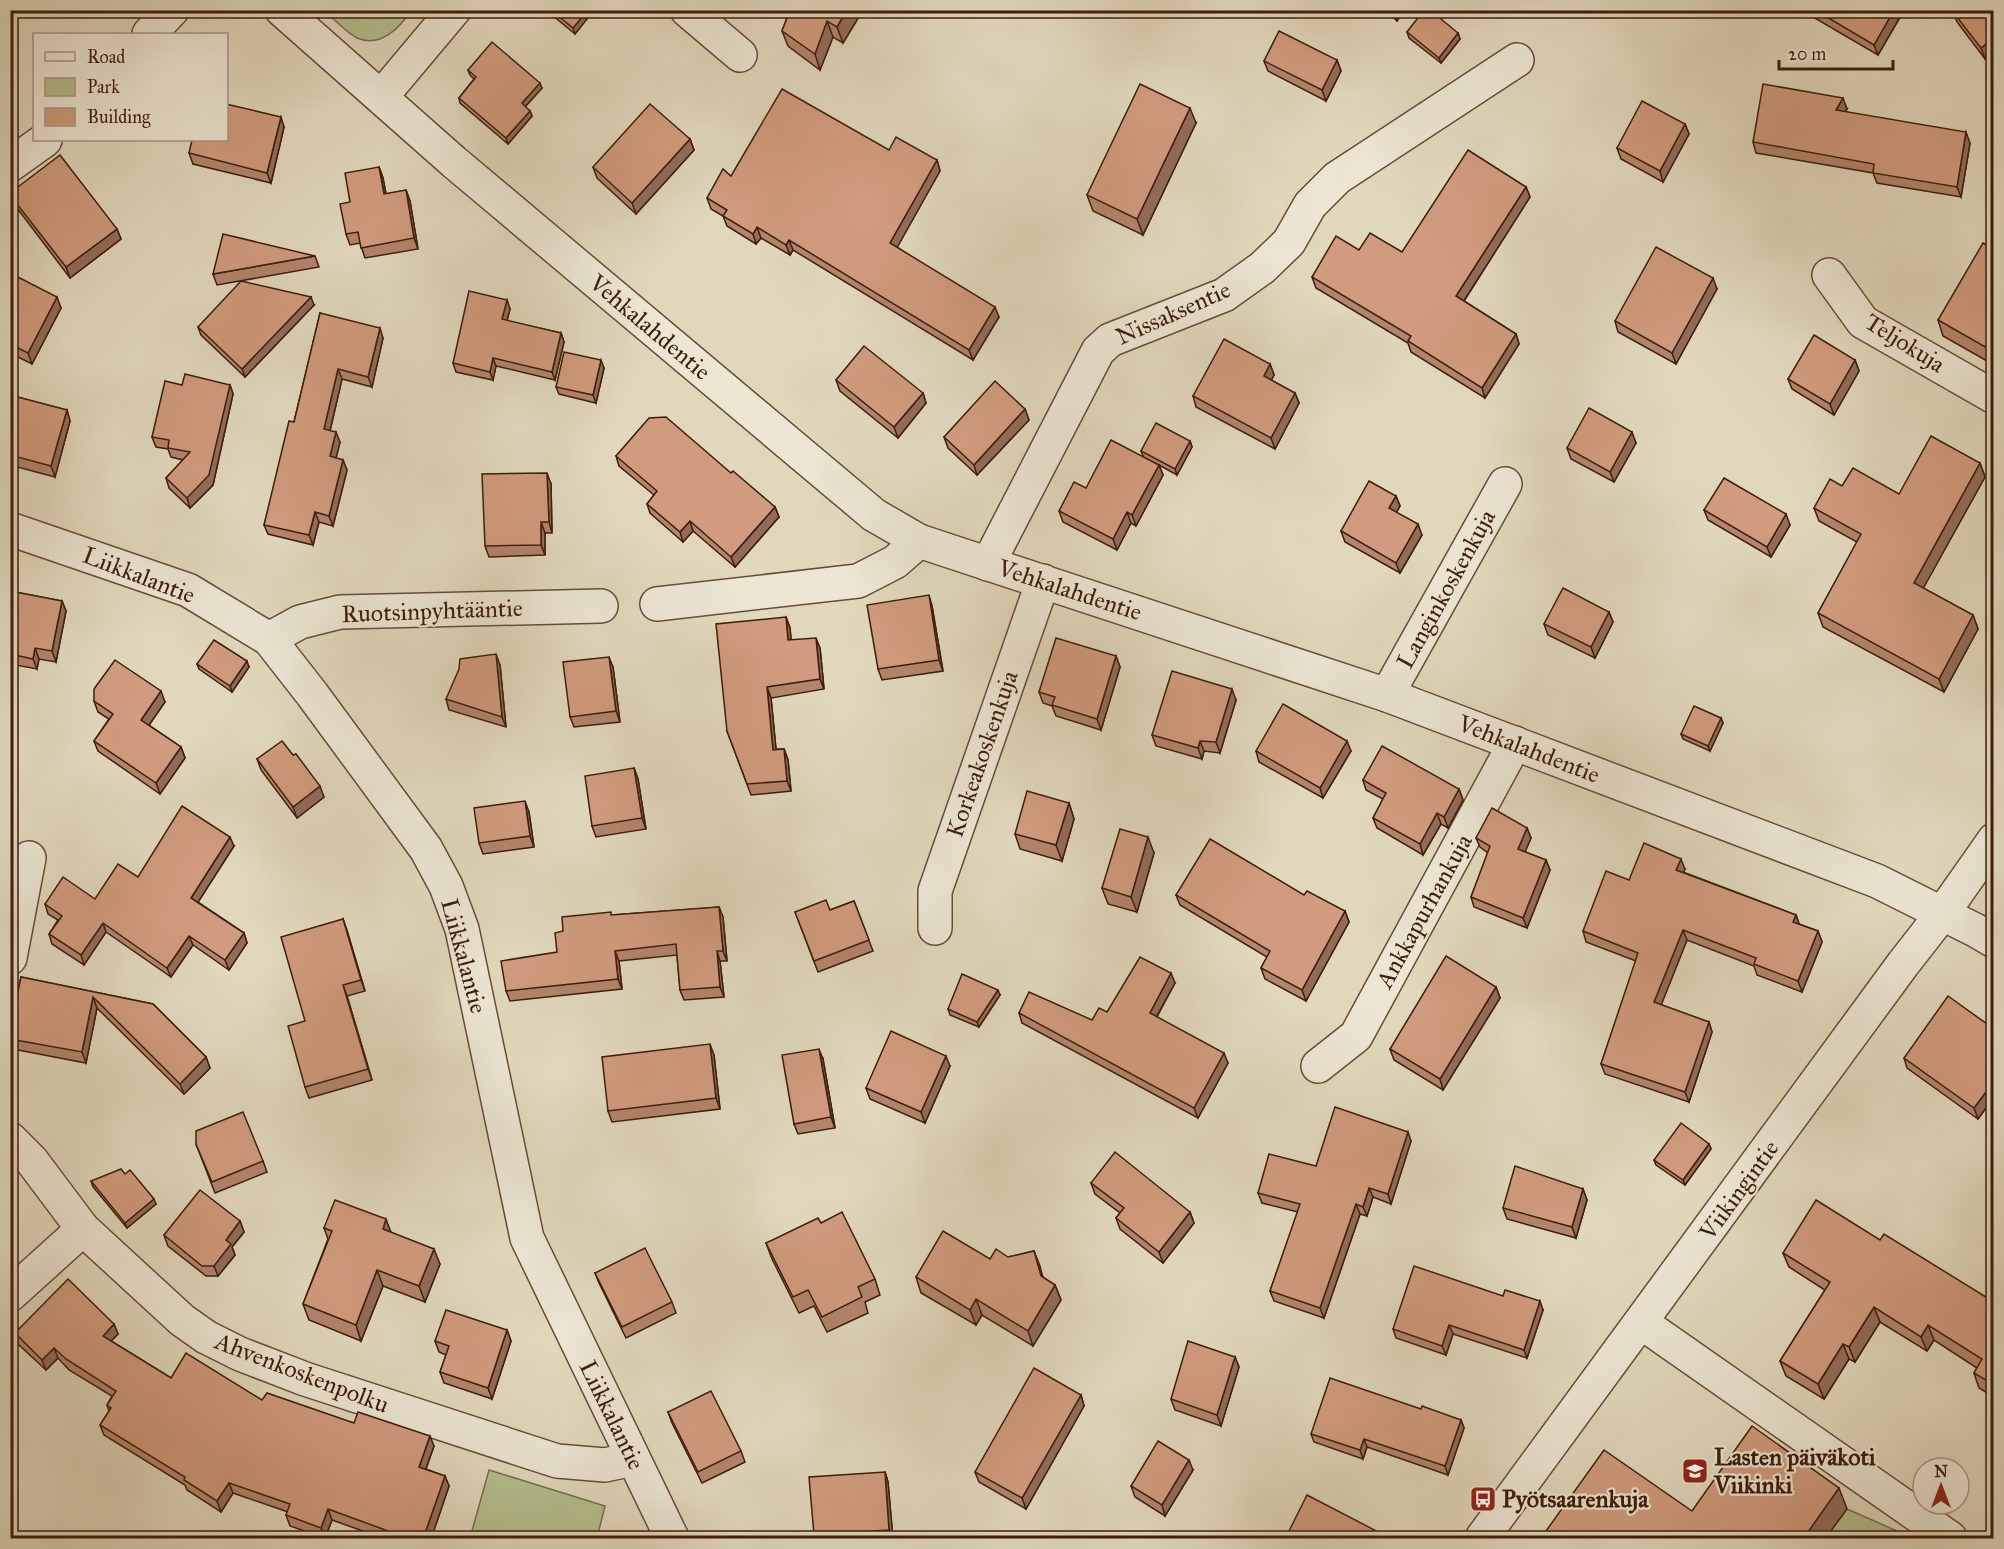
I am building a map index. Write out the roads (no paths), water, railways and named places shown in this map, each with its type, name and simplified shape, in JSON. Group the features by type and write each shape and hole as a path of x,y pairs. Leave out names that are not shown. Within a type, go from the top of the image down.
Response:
{"street":[{"path":"150,33 172,10"},
{"name":"Vehkalahdentie","path":"282,10 463,169 874,515 919,542 1387,695 1877,880 1994,941"},
{"path":"381,97 454,10"},
{"path":"687,10 740,55"},
{"name":"Nissaksentie","path":"988,564 1098,351 1110,340 1224,295 1262,268 1289,242 1310,205 1337,178 1516,60"},
{"path":"10,165 44,141"},
{"name":"Teljokuja","path":"1829,276 1863,322 1994,397"},
{"name":"Langinkoskenkuja","path":"1387,695 1505,484"},
{"name":"Liikkalantie","path":"10,530 188,590 269,639 426,849 446,886 462,929 527,1238 672,1539"},
{"path":"657,604 858,581 895,562 919,542"},
{"name":"Korkeakoskenkuja","path":"935,928 935,891 1043,581"},
{"name":"Ruotsinpyhtääntie","path":"269,639 300,622 340,612 601,606"},
{"name":"Ankkapurhankuja","path":"1318,1066 1356,1036 1515,743"},
{"name":"Viikingintie","path":"1482,1539 1994,840"},
{"path":"10,958 29,858"},
{"name":"Ahvenkoskenpolku","path":"10,1139 32,1161 83,1229 182,1320 206,1337 240,1354 305,1379 557,1461 605,1465 633,1459"},
{"path":"10,1295 83,1229"},
{"path":"1642,1323 1950,1539"}],"place":[{"name":"Lasten päiväkoti Viikinki","path":"1695,1471"},
{"name":"Pyötsaarenkuja","path":"1483,1499"}]}
